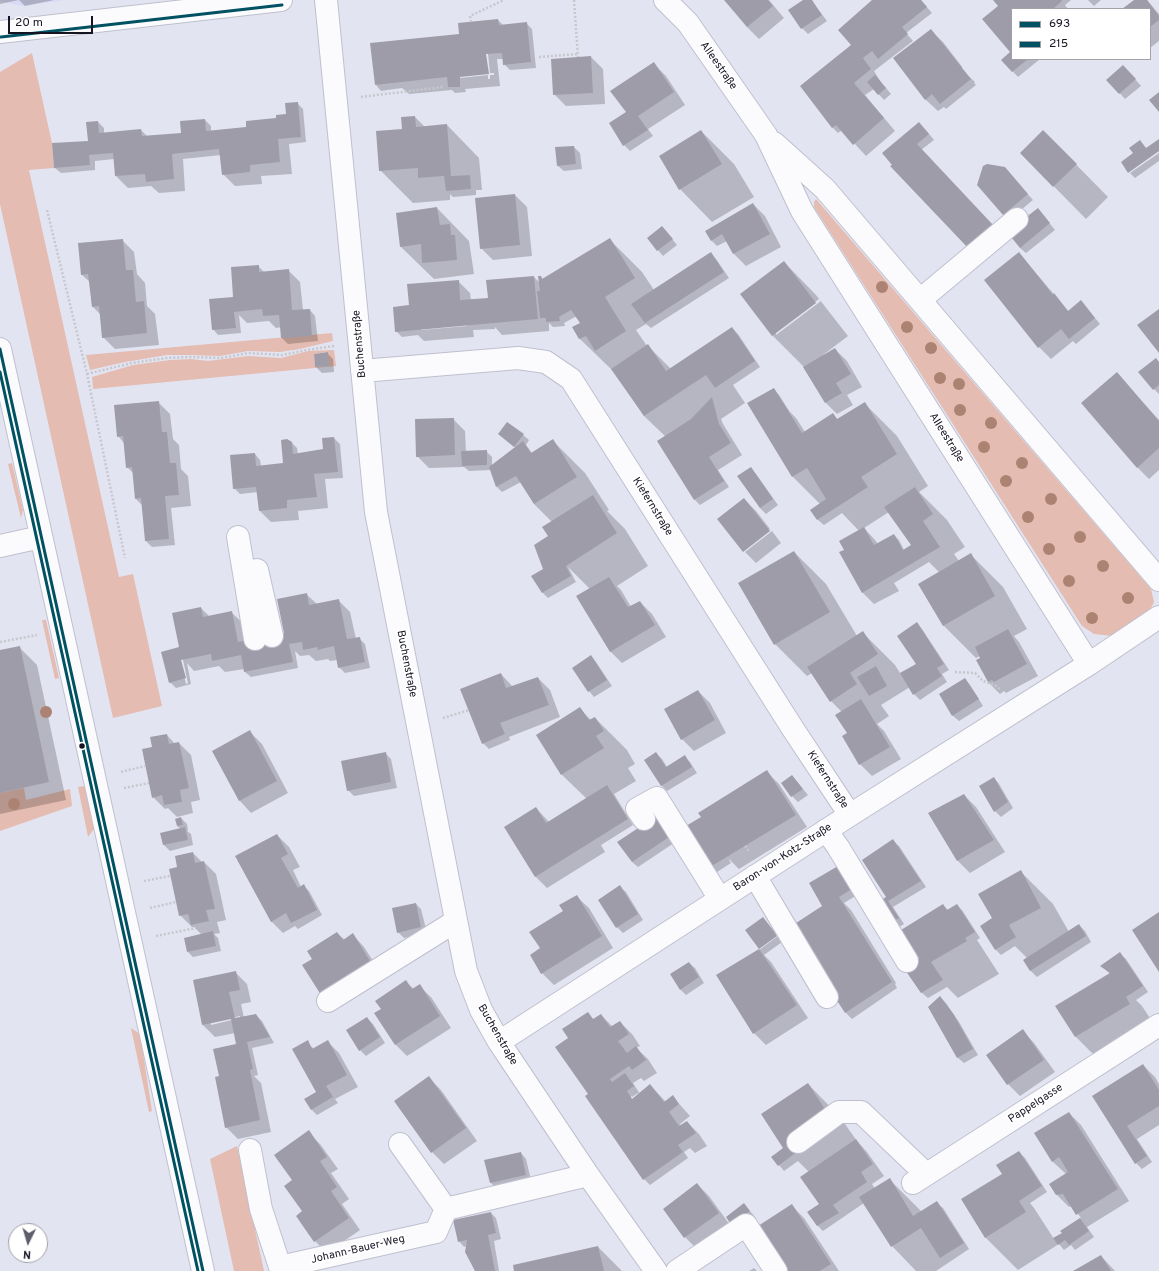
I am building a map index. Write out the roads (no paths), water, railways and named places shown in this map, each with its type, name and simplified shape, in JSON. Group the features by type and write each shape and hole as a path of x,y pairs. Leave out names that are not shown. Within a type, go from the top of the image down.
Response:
{"street":[{"path":"0,32 230,3 280,0"},
{"name":"Buchenstraße","path":"326,0 376,512 466,971 481,1010 499,1042 588,1175 656,1271"},
{"name":"Alleestraße","path":"665,0 688,23 766,135 802,211 1089,664"},
{"name":"Alleestraße","path":"766,135 823,186 1159,580"},
{"path":"920,300 1017,219"},
{"path":"0,349 203,1271"},
{"name":"Kiefernstraße","path":"362,371 518,358 546,362 571,379 793,729 850,815"},
{"path":"244,536 263,638"},
{"path":"0,546 41,538"},
{"path":"1089,664 1159,617"},
{"name":"Baron-von-Kotz-Straße","path":"499,1042 826,830 1089,664"},
{"path":"644,819 637,809 657,798 720,899"},
{"path":"826,830 838,847 907,961"},
{"path":"756,876 827,997"},
{"path":"328,1001 456,921"},
{"name":"Pappelgasse","path":"798,1142 839,1112 861,1112 919,1179 1159,1025"},
{"path":"400,1144 446,1209 588,1175"},
{"name":"Johann-Bauer-Weg","path":"250,1150 261,1208 280,1267 436,1232 446,1209"},
{"path":"677,1271 746,1225 776,1271"}]}
